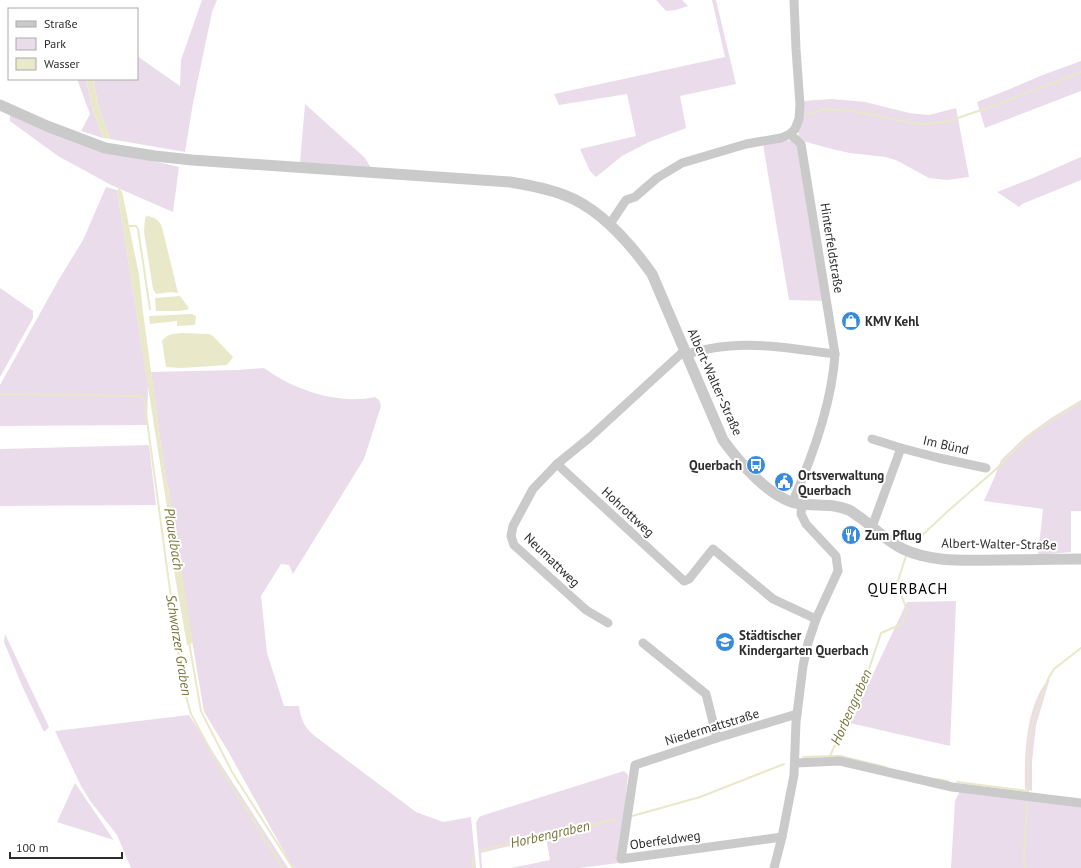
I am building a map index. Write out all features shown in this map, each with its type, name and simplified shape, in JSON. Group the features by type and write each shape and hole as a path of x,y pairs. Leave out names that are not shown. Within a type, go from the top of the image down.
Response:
{"street":[{"path":"610,224 626,200 635,197 657,178 682,163 746,144 781,138 790,134 797,125 800,105 794,0"},
{"name":"Albert-Walter-Straße","path":"0,104 53,128 105,148 192,160 486,180 530,185 566,195 582,204 610,224 636,253 652,274 723,440 735,456 777,495 797,503 820,504 850,510 888,540 904,549 930,557 960,560 1081,559"},
{"name":"Hinterfeldstraße","path":"790,134 801,144 835,354 834,373 820,430 797,503"},
{"path":"557,464 686,352 730,346 762,346 835,354"},
{"name":"Im Bünd","path":"872,439 938,458 986,468"},
{"path":"872,527 901,448"},
{"name":"Hohrottweg","path":"557,464 684,581 689,579 713,549 773,599 816,619"},
{"name":"Neumattweg","path":"557,464 533,489 513,526 511,536 514,545 586,610 608,623"},
{"path":"774,868 782,837 795,763 797,714 803,666 808,643 816,619 838,571 836,556 806,524 797,503"},
{"path":"643,644 706,694 717,738"},
{"name":"Niedermattstraße","path":"635,765 797,714"},
{"path":"795,763 840,761 952,787 1081,802"},
{"name":"Oberfeldweg","path":"635,765 621,859 782,837"}],"green space":[{"path":"202,0 217,0 212,12 193,103 185,152 110,139 99,108 93,80 138,80 138,57 180,86 181,60"},
{"path":"656,0 682,0 688,6 676,10 666,11"},
{"path":"712,0 716,0 736,84 680,96 686,128 649,142 622,156 596,177 590,171 580,149 636,136 627,94 559,105 554,94 725,57"},
{"path":"1081,61 1081,91 985,128 977,102"},
{"path":"77,80 86,80 93,110 103,138 81,131 90,114"},
{"path":"832,99 865,102 909,113 929,115 956,108 969,177 947,180 929,178 896,160 836,150 806,142 799,137 798,131 803,101"},
{"path":"305,104 365,158 371,168 300,163"},
{"path":"13,115 93,147 179,167 173,212 111,185 58,156 10,121 10,116"},
{"path":"785,140 793,141 799,149 825,301 789,300 763,144"},
{"path":"1081,157 1081,180 1022,204 1019,207 997,192 1033,178"},
{"path":"106,187 117,190 148,385 147,425 0,426 0,385 58,281 83,240"},
{"path":"0,288 33,311 33,318 0,377"},
{"path":"264,368 289,383 317,394 346,399 375,397 379,400 381,406 364,459 293,574 289,565 281,564 261,596 267,653 284,706 299,706 304,724 312,734 416,812 443,822 471,817 476,868 293,868 228,751 204,712 181,575 169,491 166,482 151,372"},
{"path":"1081,400 1081,511 1071,511 1071,552 1038,555 1043,509 984,501 1001,460 1026,436 1051,418"},
{"path":"149,445 156,505 0,506 0,449"},
{"path":"956,601 950,746 850,723 907,602"},
{"path":"5,634 49,727 44,732 23,688 4,642"},
{"path":"1050,678 1036,725 1032,761 1032,791 1025,789 1025,761 1028,730 1036,701 1042,688"},
{"path":"189,715 288,868 131,868 117,835 91,802 81,786 55,731"},
{"path":"624,771 628,775 619,863 579,868 511,868 550,860 546,837 481,853 482,868 480,868 476,823 479,817"},
{"path":"75,783 113,839 114,840 57,822"},
{"path":"960,791 1081,805 1081,868 951,868 955,801"}],"water":[{"path":"86,80 93,80 99,108 110,139 103,138 93,110"},
{"path":"117,190 122,191 139,275 166,482 169,491 193,643 187,645 172,559 171,533"},
{"path":"147,216 160,222 178,293 171,292 156,294 153,289 144,232 145,218"},
{"path":"180,296 189,308 187,310 156,311 155,298"},
{"path":"192,314 196,316 195,325 177,326 177,321 150,324 149,316"},
{"path":"183,333 209,334 213,336 233,357 227,365 181,368 166,367 162,341 169,335"}],"waterway":[{"path":"806,115 824,109 854,111 913,123 927,124 949,121 1081,72"},
{"name":"Plauelbach","path":"119,188 120,192"},
{"path":"127,226 136,226 138,229 150,309"},
{"name":"Schwarzer Graben","path":"0,394 139,396 144,398 183,686 191,714 218,764 283,868"},
{"name":"Horbengraben","path":"916,541 994,471 1032,433 1081,402"},
{"name":"Horbengraben","path":"803,757 830,756 869,669 881,633 902,624 907,610 897,584 906,556"},
{"name":"Plauelbach","path":"189,642 201,711 232,772 293,868"},
{"path":"957,782 1028,791 1028,756 1031,727 1048,679 1054,669 1081,648"},
{"path":"830,756 840,756 885,767"},
{"name":"Horbengraben","path":"632,816 700,797 784,764"},
{"path":"936,779 948,781"},
{"path":"1025,868 1024,857 1027,802"},
{"name":"Horbengraben","path":"482,850 617,819"},
{"name":"Horbengraben","path":"473,855 473,868"}],"place":[{"name":"KMV Kehl","path":"851,321"},
{"name":"Querbach","path":"756,465"},
{"name":"Ortsverwaltung Querbach","path":"784,482"},
{"name":"Zum Pflug","path":"851,535"},
{"name":"Städtischer Kindergarten Querbach","path":"725,642"}],"district":[{"name":"QUERBACH","path":"908,588"}]}
